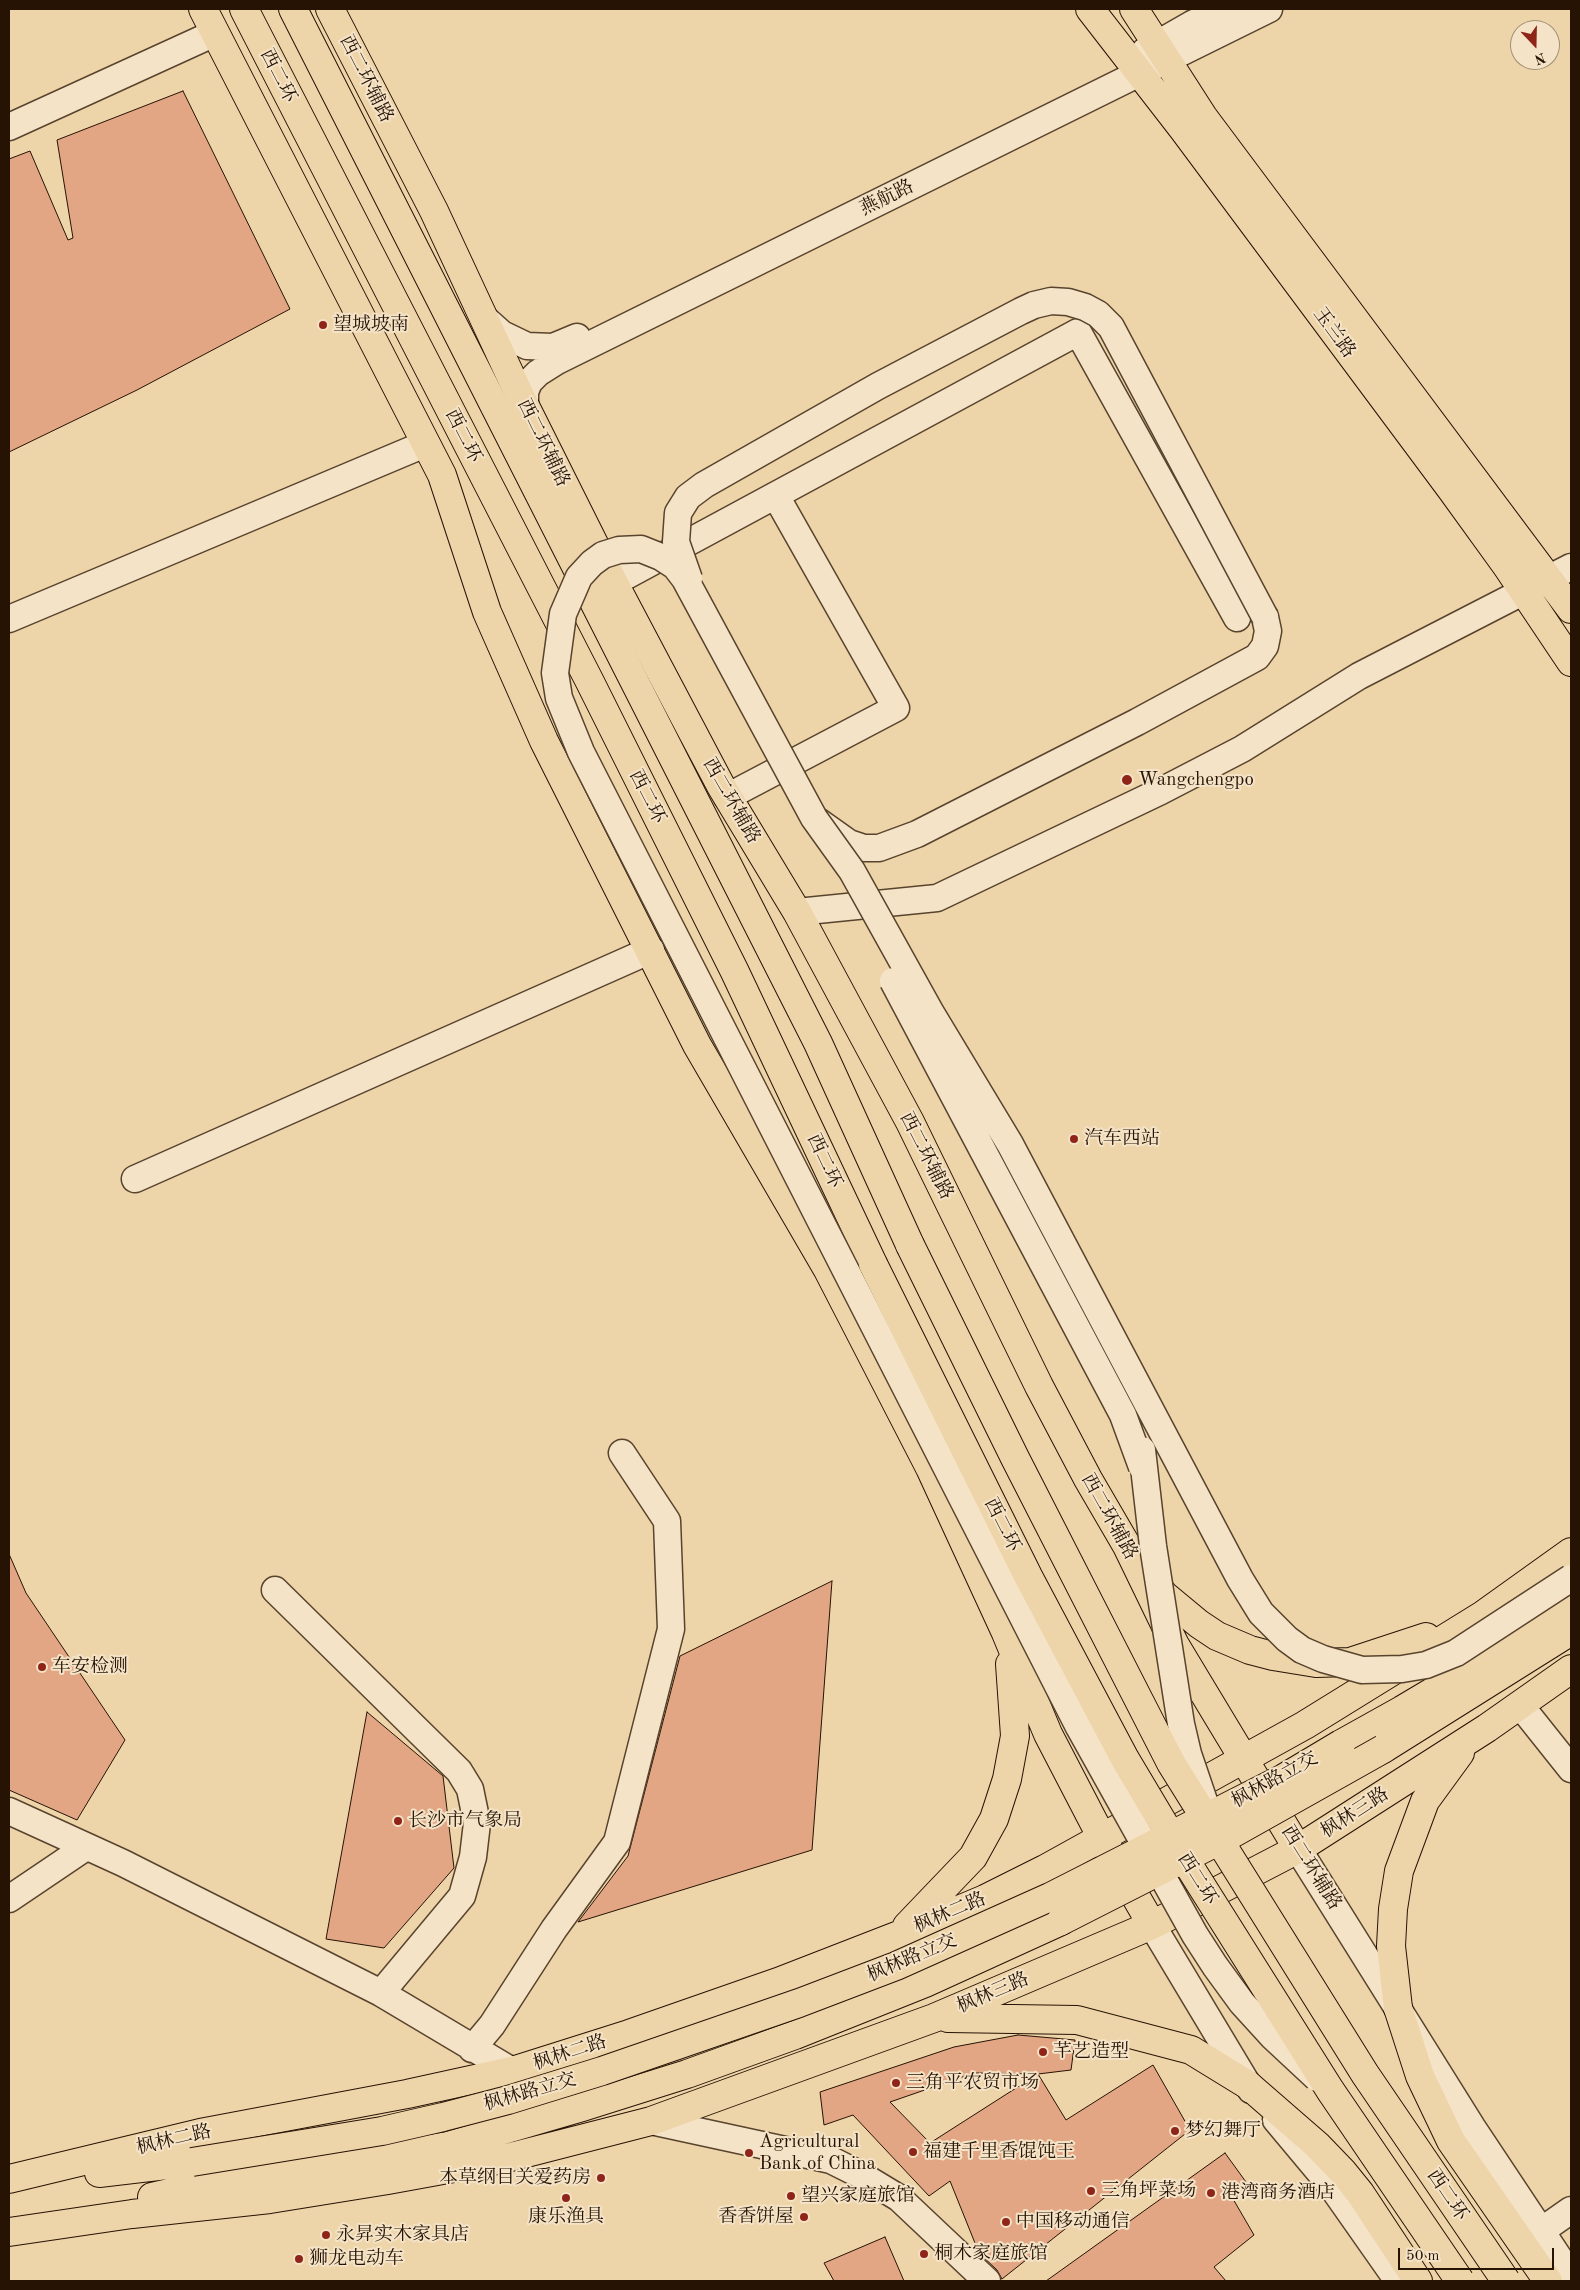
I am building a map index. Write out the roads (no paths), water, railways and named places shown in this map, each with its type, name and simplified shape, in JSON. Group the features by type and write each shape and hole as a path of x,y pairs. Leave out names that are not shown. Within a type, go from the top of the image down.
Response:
{"main road":[{"path":"203,9 442,475 487,612 544,741 720,1085 837,1288 930,1468 1006,1633 1048,1734 1102,1838 1152,1926"},
{"name":"西二环","path":"244,9 612,726 734,970 873,1264 1028,1576 1126,1759 1184,1858 1330,2090 1460,2281"},
{"name":"西二环","path":"293,9 818,1043 910,1245 1171,1763 1365,2074 1506,2281"},
{"name":"西二环辅路","path":"330,9 434,211 524,405 613,583 727,797 797,912 910,1122 1066,1437 1127,1546 1175,1645 1298,1849"},
{"name":"玉兰路","path":"1090,9 1183,129 1451,489 1524,591 1571,662"},
{"name":"玉兰路","path":"1134,9 1204,118 1560,573 1571,609"},
{"path":"1127,1546 1164,1596 1199,1624 1217,1636 1250,1650 1273,1656 1316,1663 1350,1662 1430,1636 1483,1615"},
{"path":"1102,1838 1305,1725 1483,1615 1571,1552"},
{"name":"枫林路立交","path":"192,2162 382,2131 508,2100 602,2071 799,2003 896,1966 1050,1897 1284,1778 1491,1657 1571,1602"},
{"name":"枫林路立交","path":"9,2230 205,2185 399,2154 466,2141 687,2074 864,2008 1061,1921 1230,1835 1383,1749 1496,1680 1571,1631"},
{"path":"899,1935 973,1857 994,1820 1007,1779 1015,1736 1006,1633"},
{"name":"枫林三路","path":"934,2018 1152,1926 1298,1849 1486,1728 1571,1669"},
{"path":"1486,1728 1465,1746 1446,1769 1425,1801 1399,1870 1393,1909 1391,1946 1398,2008 1420,2076 1451,2141 1548,2281"},
{"name":"枫林二路","path":"9,2179 200,2133 407,2094 512,2071 629,2034 769,1985 899,1935 985,1899 1102,1838"},
{"path":"9,2230 270,2199 503,2159 651,2121 934,2018 990,2017 1077,2020 1191,2050 1248,2085 1317,2144 1360,2192 1418,2281"},
{"name":"枫林二路","path":"9,2183 192,2162"}],"street":[{"name":"燕航路","path":"1161,52 1192,24 1224,9"},
{"name":"燕航路","path":"524,405 525,392 529,382 538,373 557,361 1161,52 1269,9"},
{"path":"9,127 215,33"},
{"name":"燕航路","path":"484,318 502,334 527,346 554,347 568,342 801,224 1134,66"},
{"path":"696,596 676,542 678,513 688,497 721,474 878,386 1034,304 1051,301 1068,302 1084,307 1098,314 1110,327 1265,616 1268,631 1265,646 1257,657 1137,722 918,834 879,848 864,848 849,843 814,818"},
{"path":"613,583 1078,332 1237,618"},
{"path":"9,619 425,444"},
{"path":"727,797 896,708 776,496"},
{"path":"1142,1466 1123,1414 844,890 814,818 696,596 675,566 662,556 641,549 619,550 603,555 592,563 579,577 570,594 563,614 554,673 559,698 568,725 1079,1727 1195,1934 1215,1966 1242,2003 1273,2037 1330,2090"},
{"path":"797,912 937,898 1161,791 1242,749 1359,676 1560,573"},
{"path":"814,818 852,871 931,1013 1010,1144 1240,1579 1261,1613 1287,1639 1302,1650 1345,1666 1362,1670 1380,1671 1426,1665 1456,1653 1488,1634 1571,1578"},
{"path":"135,1179 651,950"},
{"path":"1136,1382 1142,1466 1181,1724 1201,1795 1220,1842"},
{"path":"472,2049 492,2025 554,1929 617,1842 672,1629 667,1521 622,1453"},
{"path":"275,1590 459,1772 470,1789 477,1823 473,1857 462,1896 381,1993"},
{"path":"1526,1701 1571,1746"},
{"path":"1526,1701 1571,1769"},
{"path":"9,1811 86,1847 381,1993 472,2049 512,2071"},
{"path":"9,1899 86,1847"},
{"name":"西二环辅路","path":"1298,1849 1472,2127 1571,2276"},
{"path":"1152,1926 1248,2085 1332,2187 1398,2281"},
{"path":"651,2121 831,2160 854,2171 899,2198 987,2281"},
{"path":"1544,2235 1571,2210"},
{"path":"1544,2235 1571,2222"}],"place":[{"name":"望城坡南","path":"323,325"},
{"name":"Wangchengpo","path":"1127,780"},
{"name":"汽车西站","path":"1074,1139"},
{"name":"车安检测","path":"42,1667"},
{"name":"长沙市气象局","path":"398,1821"},
{"name":"芊艺造型","path":"1043,2052"},
{"name":"三角平农贸市场","path":"896,2083"},
{"name":"梦幻舞厅","path":"1175,2131"},
{"name":"福建千里香馄饨王","path":"913,2152"},
{"name":"Agricultural Bank of China","path":"749,2153"},
{"name":"本草纲目关爱药房","path":"601,2178"},
{"name":"三角坪菜场","path":"1091,2191"},
{"name":"港湾商务酒店","path":"1211,2193"},
{"name":"望兴家庭旅馆","path":"791,2196"},
{"name":"康乐渔具","path":"566,2198"},
{"name":"香香饼屋","path":"804,2217"},
{"name":"中国移动通信","path":"1006,2222"},
{"name":"永昇实木家具店","path":"326,2235"},
{"name":"桐木家庭旅馆","path":"924,2254"},
{"name":"狮龙电动车","path":"299,2259"}]}
